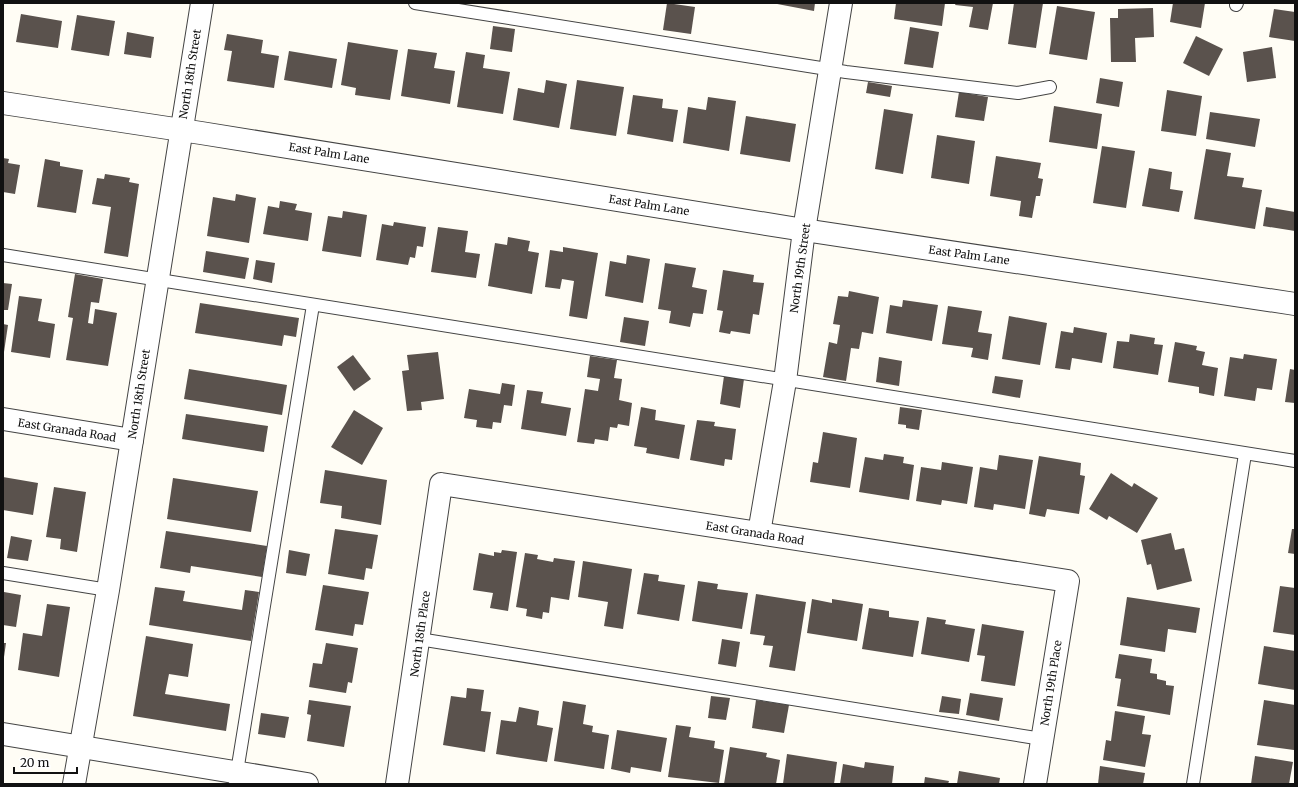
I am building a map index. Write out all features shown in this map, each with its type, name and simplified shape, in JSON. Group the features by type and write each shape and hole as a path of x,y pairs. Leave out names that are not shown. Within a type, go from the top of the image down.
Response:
{"street":[{"name":"North 18th Street","path":"74,784 108,590 202,3"},
{"name":"North 19th Street","path":"759,533 784,381 804,230 841,3"},
{"name":"East Palm Lane","path":"3,103 182,130 804,230 1295,304"},
{"name":"East Granada Road","path":"3,420 132,440"},
{"name":"East Granada Road","path":"441,484 1068,582"},
{"name":"North 18th Place","path":"397,784 441,484"},
{"name":"North 19th Place","path":"1035,784 1068,582"},
{"path":"3,734 81,746 236,778 307,784"}],"lane":[{"path":"415,3 830,70 1018,93 1050,87"},
{"path":"3,255 784,381 1295,461"},
{"path":"236,778 314,305"},
{"path":"1193,784 1245,454"},
{"path":"3,573 108,590"},
{"path":"419,639 1042,739"}],"building":[{"path":"667,3 695,7 691,34 663,30"},
{"path":"772,3 815,3 814,11"},
{"path":"896,3 945,3 942,26 894,19"},
{"path":"956,3 993,3 988,30 969,27 973,7 955,5"},
{"path":"1014,3 1043,3 1036,48 1008,44"},
{"path":"1173,3 1205,3 1201,28 1170,22"},
{"path":"1057,6 1095,12 1087,60 1049,54"},
{"path":"1153,8 1154,37 1135,38 1136,62 1111,62 1110,18 1118,18 1118,9"},
{"path":"1274,9 1295,12 1295,41 1269,37"},
{"path":"21,14 62,21 58,48 16,42"},
{"path":"77,15 115,21 109,56 71,50"},
{"path":"493,26 515,29 512,52 490,49"},
{"path":"910,27 939,32 933,68 904,64"},
{"path":"127,32 154,37 151,58 124,54"},
{"path":"227,34 263,40 261,53 279,56 274,88 227,81 232,51 224,50"},
{"path":"1196,36 1223,49 1209,76 1183,63"},
{"path":"348,42 398,50 390,100 355,95 356,88 341,85"},
{"path":"1272,47 1276,78 1247,82 1243,52"},
{"path":"408,49 437,53 434,68 455,71 450,104 401,96"},
{"path":"289,51 337,59 332,88 284,80"},
{"path":"466,52 485,55 483,68 510,72 503,114 457,107"},
{"path":"1100,78 1123,82 1119,107 1096,103"},
{"path":"546,80 567,84 559,128 513,120 518,88 544,93"},
{"path":"577,80 624,87 616,136 570,129"},
{"path":"868,82 892,86 890,97 866,93"},
{"path":"1167,90 1202,96 1196,136 1161,131"},
{"path":"959,92 988,97 984,121 955,117"},
{"path":"633,95 663,99 662,108 678,110 673,142 627,134"},
{"path":"708,97 736,101 729,151 683,143 688,107 706,110"},
{"path":"1054,106 1102,114 1097,149 1049,142"},
{"path":"884,109 913,114 903,174 875,169"},
{"path":"1210,112 1260,119 1255,147 1206,139"},
{"path":"746,116 796,124 790,162 740,154"},
{"path":"937,135 975,141 969,184 931,178"},
{"path":"1102,146 1135,151 1126,208 1093,203"},
{"path":"1206,149 1231,153 1227,176 1244,178 1242,187 1262,190 1255,229 1194,219"},
{"path":"996,156 1041,163 1038,178 1043,179 1040,196 1036,196 1032,218 1019,216 1021,201 990,196"},
{"path":"3,158 9,159 8,163 20,165 15,194 3,192"},
{"path":"45,159 60,162 60,166 83,170 76,213 37,207"},
{"path":"1149,168 1172,172 1170,189 1183,191 1179,212 1142,206"},
{"path":"105,174 130,178 129,182 139,184 128,257 104,253 111,207 92,204 97,178 104,179"},
{"path":"236,194 256,198 249,243 207,236 213,197 235,201"},
{"path":"280,201 297,204 295,210 312,213 308,241 263,234 268,206 279,208"},
{"path":"1266,207 1295,212 1295,231 1263,226"},
{"path":"343,211 367,215 361,257 322,251 328,216 342,218"},
{"path":"394,222 426,227 423,247 417,246 415,258 410,257 408,265 376,260 382,224 393,226"},
{"path":"438,227 468,231 465,252 480,254 476,278 431,272"},
{"path":"508,237 530,241 528,251 539,253 532,294 488,286 495,243 507,245"},
{"path":"563,247 598,253 587,319 569,316 574,281 562,279 560,289 545,287 550,250 563,252"},
{"path":"206,251 249,258 245,279 203,272"},
{"path":"627,255 650,259 643,303 605,296 610,261 626,264"},
{"path":"256,260 275,263 272,283 253,279"},
{"path":"665,263 696,268 692,287 707,290 703,314 693,313 690,327 669,323 671,311 658,309"},
{"path":"723,270 754,275 753,282 764,283 759,315 753,314 750,334 731,331 730,334 719,332 723,311 717,310"},
{"path":"75,274 103,279 99,303 91,302 88,323 93,324 95,309 117,313 108,366 66,360 73,318 68,317"},
{"path":"3,283 12,284 8,310 3,310"},
{"path":"849,291 879,297 873,334 862,332 859,349 851,348 846,381 823,377 829,342 837,344 840,325 833,324 838,296 848,297"},
{"path":"19,296 42,299 38,321 55,324 50,358 11,352"},
{"path":"903,300 938,305 932,341 886,333 890,305 902,307"},
{"path":"200,303 299,318 296,337 284,335 282,346 195,333"},
{"path":"948,306 982,311 978,332 992,334 988,360 971,357 973,348 942,344"},
{"path":"1009,316 1047,323 1040,365 1002,359"},
{"path":"624,317 649,321 645,346 620,342"},
{"path":"3,324 8,325 4,352 3,352"},
{"path":"1074,327 1107,333 1102,363 1072,358 1070,370 1055,368 1061,331 1073,333"},
{"path":"1130,334 1155,338 1154,344 1163,345 1158,375 1113,368 1117,341 1129,342"},
{"path":"1175,342 1197,346 1196,350 1205,352 1202,365 1218,368 1214,396 1199,393 1199,387 1168,382"},
{"path":"438,352 444,399 421,402 422,410 407,411 402,371 409,370 407,355"},
{"path":"1244,354 1277,359 1272,390 1257,388 1255,401 1224,396 1230,357 1243,359"},
{"path":"353,355 371,379 354,391 337,367"},
{"path":"590,356 617,360 614,378 622,379 619,400 632,403 629,426 618,424 617,428 610,427 608,441 595,439 594,444 577,442 585,389 598,391 600,379 587,377"},
{"path":"879,357 902,361 899,386 876,382"},
{"path":"189,369 287,385 282,415 184,399"},
{"path":"1290,369 1295,370 1295,403 1285,402"},
{"path":"724,376 744,379 740,408 720,404"},
{"path":"995,376 1023,380 1020,398 992,393"},
{"path":"502,383 515,385 512,406 504,405 501,423 493,422 492,429 476,427 477,420 464,418 469,389 500,394"},
{"path":"527,390 543,392 541,403 571,408 566,436 521,429"},
{"path":"641,407 656,410 655,420 685,425 679,459 646,453 647,448 634,446"},
{"path":"900,407 922,410 919,430 906,428 906,425 898,424"},
{"path":"354,410 383,428 362,465 331,447"},
{"path":"186,414 268,426 264,452 182,439"},
{"path":"697,420 715,422 714,426 736,429 732,460 725,459 724,466 690,460"},
{"path":"823,432 857,438 850,488 810,482 813,462 818,463"},
{"path":"884,454 904,457 903,463 914,465 909,500 859,492 865,457 883,460"},
{"path":"999,455 1033,460 1025,509 994,504 993,510 974,507 980,467 997,470"},
{"path":"1039,456 1081,463 1080,475 1085,476 1079,514 1047,509 1045,517 1029,514"},
{"path":"942,462 973,467 967,504 942,500 941,505 916,501 921,467 941,470"},
{"path":"325,470 387,480 381,525 341,518 342,506 320,503"},
{"path":"1111,473 1132,487 1134,483 1158,498 1137,533 1109,516 1107,520 1089,509"},
{"path":"3,477 38,483 33,515 3,510"},
{"path":"173,478 258,491 251,532 167,519"},
{"path":"54,487 86,492 77,552 60,549 61,539 46,537"},
{"path":"335,529 378,535 372,569 366,568 364,580 328,574"},
{"path":"1292,529 1295,529 1295,554 1288,553"},
{"path":"166,531 267,546 262,577 191,566 190,573 160,568"},
{"path":"1171,533 1175,550 1184,548 1192,581 1157,590 1151,564 1147,565 1141,540"},
{"path":"11,536 32,540 28,561 7,558"},
{"path":"289,550 310,554 306,576 286,573"},
{"path":"502,550 517,552 508,611 490,608 493,593 473,590 479,553 494,556 494,552 501,553"},
{"path":"525,553 538,555 537,559 553,562 554,558 575,561 569,600 551,597 549,613 543,612 542,619 526,616 527,609 516,607"},
{"path":"583,561 632,569 623,629 604,626 608,602 578,597"},
{"path":"644,573 659,575 658,581 685,585 679,621 637,614"},
{"path":"698,581 718,584 717,589 748,593 742,629 692,621"},
{"path":"323,585 369,592 363,625 355,624 353,636 315,630"},
{"path":"1280,586 1295,588 1295,635 1273,632"},
{"path":"155,587 185,591 183,601 242,610 245,590 259,592 251,641 149,625"},
{"path":"4,592 21,595 16,627 3,625"},
{"path":"756,594 806,602 795,671 769,667 773,646 763,645 765,636 750,634"},
{"path":"1127,597 1200,608 1196,633 1168,629 1165,652 1120,645"},
{"path":"812,599 832,603 832,599 863,604 857,641 807,633"},
{"path":"47,604 70,607 59,677 18,670 23,633 42,636"},
{"path":"869,608 889,611 889,617 919,621 913,657 862,649"},
{"path":"927,617 946,620 945,624 975,629 969,662 921,654"},
{"path":"982,624 1024,631 1015,686 981,681 985,656 977,655"},
{"path":"146,636 193,644 188,677 169,674 165,694 230,704 226,731 133,716"},
{"path":"722,639 740,642 736,667 718,664"},
{"path":"3,643 6,643 4,657 3,657"},
{"path":"326,643 358,648 352,683 348,682 346,693 309,687 313,663 322,664"},
{"path":"1264,646 1295,651 1295,690 1258,684"},
{"path":"1119,654 1152,659 1150,673 1157,674 1157,679 1166,681 1166,685 1174,686 1170,715 1117,706 1121,679 1115,678"},
{"path":"467,688 484,690 481,711 491,712 485,752 443,745 451,696 466,698"},
{"path":"970,693 1003,698 999,721 966,715"},
{"path":"711,696 730,698 726,720 708,718"},
{"path":"942,696 961,699 959,714 939,712"},
{"path":"309,700 351,706 344,747 307,741 311,715 307,714"},
{"path":"756,700 789,705 784,733 752,728"},
{"path":"1264,700 1295,705 1294,750 1257,745"},
{"path":"563,701 586,705 583,724 593,726 592,732 609,735 604,769 554,761"},
{"path":"519,707 539,711 537,725 553,728 547,762 496,754 501,720 516,722"},
{"path":"1115,711 1145,716 1142,734 1151,735 1145,767 1103,760 1106,740 1111,741"},
{"path":"261,713 289,717 285,738 258,734"},
{"path":"676,725 691,727 689,737 715,741 714,748 724,750 719,783 668,777"},
{"path":"617,730 667,738 661,772 631,767 630,773 611,769"},
{"path":"730,747 767,753 766,757 780,760 776,784 724,784"},
{"path":"787,754 837,762 834,784 783,784"},
{"path":"1255,756 1293,762 1289,784 1251,784"},
{"path":"865,762 894,766 892,784 840,784 843,764 864,768"},
{"path":"1100,766 1145,773 1143,784 1098,784"},
{"path":"959,771 1000,778 999,784 957,784"},
{"path":"925,777 949,781 948,784 924,784"}]}
